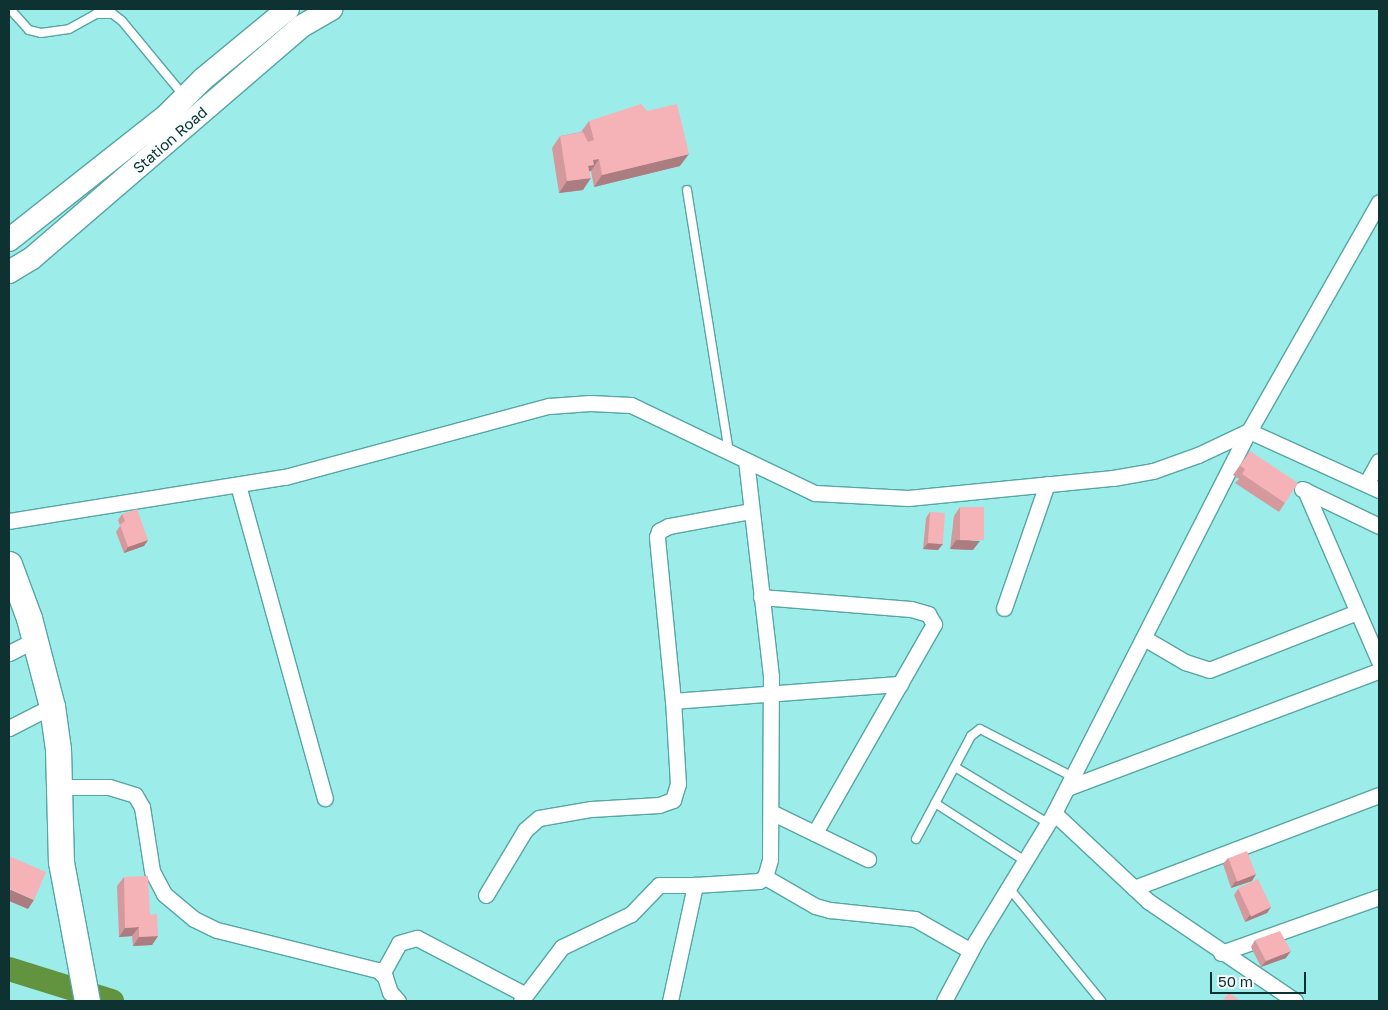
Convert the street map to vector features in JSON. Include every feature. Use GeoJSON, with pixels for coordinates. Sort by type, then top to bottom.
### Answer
{"type":"FeatureCollection","features":[{"type":"Feature","properties":{"kind":"main road","name":"Station Road"},"geometry":{"type":"LineString","coordinates":[[9,240],[186,97],[288,9]]}},
{"type":"Feature","properties":{"kind":"main road","name":"Station Road"},"geometry":{"type":"LineString","coordinates":[[9,272],[31,259],[302,26],[332,9]]}},
{"type":"Feature","properties":{"kind":"main road"},"geometry":{"type":"LineString","coordinates":[[12,578],[36,640],[52,706],[60,787],[61,862],[74,941],[87,1001]]}},
{"type":"Feature","properties":{"kind":"street"},"geometry":{"type":"LineString","coordinates":[[944,1001],[971,951],[1051,818],[1144,638],[1242,459],[1249,431],[1379,202]]}},
{"type":"Feature","properties":{"kind":"street"},"geometry":{"type":"LineString","coordinates":[[9,521],[285,477],[549,406],[590,402],[631,406],[815,494],[908,498],[1153,471],[1198,455],[1249,431],[1373,487],[1379,461]]}},
{"type":"Feature","properties":{"kind":"street"},"geometry":{"type":"LineString","coordinates":[[746,460],[771,693],[770,860],[766,877]]}},
{"type":"Feature","properties":{"kind":"street"},"geometry":{"type":"LineString","coordinates":[[1288,482],[1379,526]]}},
{"type":"Feature","properties":{"kind":"street"},"geometry":{"type":"LineString","coordinates":[[1004,608],[1047,484]]}},
{"type":"Feature","properties":{"kind":"street"},"geometry":{"type":"LineString","coordinates":[[238,485],[325,798]]}},
{"type":"Feature","properties":{"kind":"street"},"geometry":{"type":"LineString","coordinates":[[1305,490],[1379,661]]}},
{"type":"Feature","properties":{"kind":"street"},"geometry":{"type":"LineString","coordinates":[[486,895],[525,830],[539,818],[591,808],[659,805],[673,800],[678,784],[673,701],[656,537],[659,531],[669,526],[751,511]]}},
{"type":"Feature","properties":{"kind":"street"},"geometry":{"type":"LineString","coordinates":[[761,597],[911,609],[928,614],[934,624],[815,833]]}},
{"type":"Feature","properties":{"kind":"street"},"geometry":{"type":"LineString","coordinates":[[1144,638],[1186,662],[1209,670],[1357,612]]}},
{"type":"Feature","properties":{"kind":"street"},"geometry":{"type":"LineString","coordinates":[[9,653],[36,640]]}},
{"type":"Feature","properties":{"kind":"street"},"geometry":{"type":"LineString","coordinates":[[1070,783],[1379,671]]}},
{"type":"Feature","properties":{"kind":"street"},"geometry":{"type":"LineString","coordinates":[[673,701],[900,684]]}},
{"type":"Feature","properties":{"kind":"street"},"geometry":{"type":"LineString","coordinates":[[9,728],[52,706]]}},
{"type":"Feature","properties":{"kind":"street"},"geometry":{"type":"LineString","coordinates":[[60,787],[109,787],[135,795],[142,807],[152,871],[164,894],[194,919],[217,930],[382,974]]}},
{"type":"Feature","properties":{"kind":"street"},"geometry":{"type":"LineString","coordinates":[[1134,888],[1379,795]]}},
{"type":"Feature","properties":{"kind":"street"},"geometry":{"type":"LineString","coordinates":[[770,812],[868,859]]}},
{"type":"Feature","properties":{"kind":"street"},"geometry":{"type":"LineString","coordinates":[[1051,818],[1134,888],[1220,953],[1295,1001]]}},
{"type":"Feature","properties":{"kind":"street"},"geometry":{"type":"LineString","coordinates":[[382,974],[399,943],[417,938],[523,998],[562,948],[631,914],[652,888],[667,883],[695,885],[752,883],[766,877]]}},
{"type":"Feature","properties":{"kind":"street"},"geometry":{"type":"LineString","coordinates":[[766,877],[822,908],[915,919],[971,951]]}},
{"type":"Feature","properties":{"kind":"street"},"geometry":{"type":"LineString","coordinates":[[670,1001],[695,885]]}},
{"type":"Feature","properties":{"kind":"street"},"geometry":{"type":"LineString","coordinates":[[1220,953],[1379,896]]}},
{"type":"Feature","properties":{"kind":"street"},"geometry":{"type":"LineString","coordinates":[[382,974],[390,992],[398,1001]]}},
{"type":"Feature","properties":{"kind":"lane"},"geometry":{"type":"LineString","coordinates":[[10,9],[29,30],[41,34],[69,30],[96,14],[112,14],[122,21],[186,97]]}},
{"type":"Feature","properties":{"kind":"lane"},"geometry":{"type":"LineString","coordinates":[[687,190],[729,452]]}},
{"type":"Feature","properties":{"kind":"lane"},"geometry":{"type":"LineString","coordinates":[[916,839],[971,736],[980,729],[1070,783]]}},
{"type":"Feature","properties":{"kind":"lane"},"geometry":{"type":"LineString","coordinates":[[955,767],[1051,818]]}},
{"type":"Feature","properties":{"kind":"lane"},"geometry":{"type":"LineString","coordinates":[[935,803],[1025,861]]}},
{"type":"Feature","properties":{"kind":"lane"},"geometry":{"type":"LineString","coordinates":[[1008,888],[1100,1001]]}},
{"type":"Feature","properties":{"kind":"building"},"geometry":{"type":"Polygon","coordinates":[[[641,104],[647,111],[677,104],[689,154],[602,175],[599,159],[593,160],[594,165],[588,166],[591,178],[567,181],[560,136],[583,132],[588,142],[594,140],[589,121],[641,104]]]}},
{"type":"Feature","properties":{"kind":"building"},"geometry":{"type":"Polygon","coordinates":[[[1250,451],[1298,483],[1285,503],[1242,474],[1245,469],[1240,466],[1250,451]]]}},
{"type":"Feature","properties":{"kind":"building"},"geometry":{"type":"Polygon","coordinates":[[[960,507],[984,507],[984,540],[960,540],[960,507]]]}},
{"type":"Feature","properties":{"kind":"building"},"geometry":{"type":"Polygon","coordinates":[[[137,509],[148,540],[128,547],[120,525],[125,521],[122,514],[137,509]]]}},
{"type":"Feature","properties":{"kind":"building"},"geometry":{"type":"Polygon","coordinates":[[[930,512],[945,513],[943,544],[928,543],[930,512]]]}},
{"type":"Feature","properties":{"kind":"building"},"geometry":{"type":"Polygon","coordinates":[[[1247,851],[1256,874],[1237,882],[1228,858],[1247,851]]]}},
{"type":"Feature","properties":{"kind":"building"},"geometry":{"type":"Polygon","coordinates":[[[9,856],[46,872],[34,900],[9,889],[9,856]]]}},
{"type":"Feature","properties":{"kind":"building"},"geometry":{"type":"Polygon","coordinates":[[[148,876],[150,915],[157,914],[158,936],[139,937],[139,927],[125,928],[124,877],[148,876]]]}},
{"type":"Feature","properties":{"kind":"building"},"geometry":{"type":"Polygon","coordinates":[[[1258,879],[1271,907],[1251,916],[1238,888],[1258,879]]]}},
{"type":"Feature","properties":{"kind":"building"},"geometry":{"type":"Polygon","coordinates":[[[1280,931],[1291,951],[1266,961],[1255,940],[1280,931]]]}},
{"type":"Feature","properties":{"kind":"building"},"geometry":{"type":"Polygon","coordinates":[[[1229,993],[1241,1001],[1222,1001],[1229,993]]]}},
{"type":"Feature","properties":{"kind":"waterway"},"geometry":{"type":"LineString","coordinates":[[9,969],[112,1001]]}}]}
